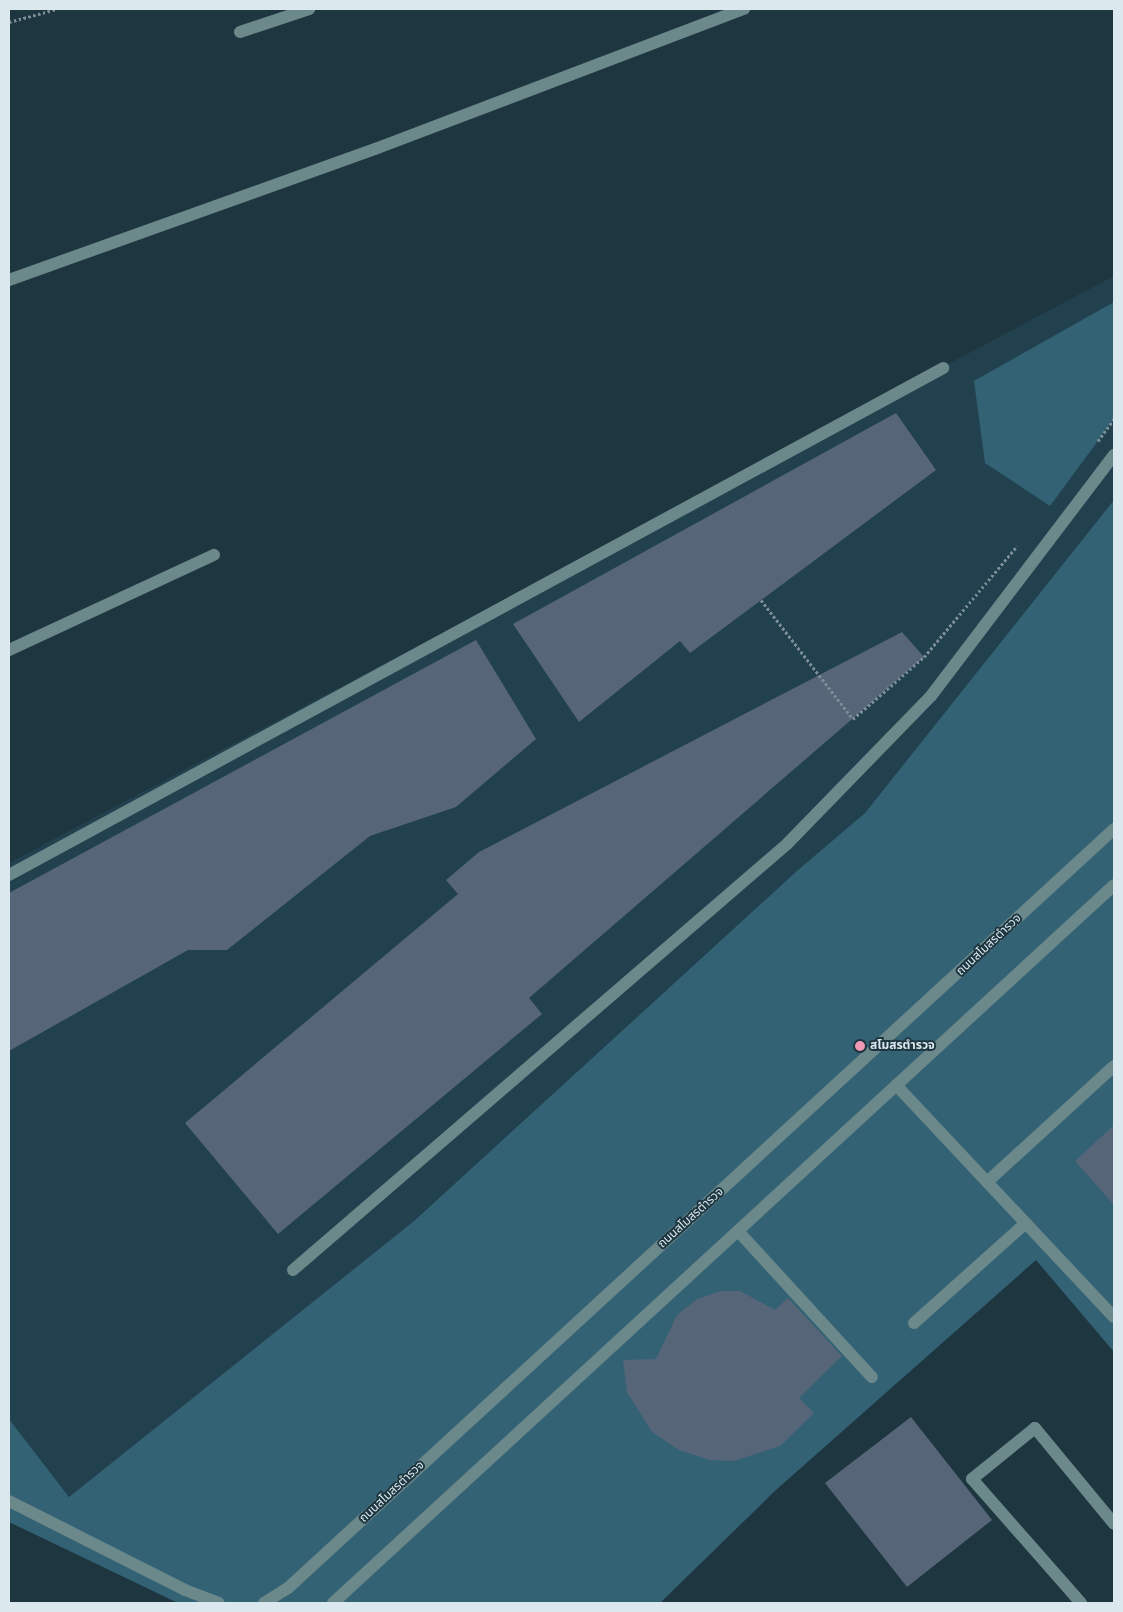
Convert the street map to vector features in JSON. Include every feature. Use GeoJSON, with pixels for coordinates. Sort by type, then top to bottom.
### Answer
{"type":"FeatureCollection","features":[{"type":"Feature","properties":{"kind":"street"},"geometry":{"type":"LineString","coordinates":[[240,32],[309,9]]}},
{"type":"Feature","properties":{"kind":"street"},"geometry":{"type":"LineString","coordinates":[[9,280],[375,149],[744,9]]}},
{"type":"Feature","properties":{"kind":"street"},"geometry":{"type":"LineString","coordinates":[[9,875],[943,368]]}},
{"type":"Feature","properties":{"kind":"street"},"geometry":{"type":"LineString","coordinates":[[293,1270],[787,844],[931,696],[1114,455]]}},
{"type":"Feature","properties":{"kind":"street"},"geometry":{"type":"LineString","coordinates":[[9,650],[214,555]]}},
{"type":"Feature","properties":{"kind":"street","name":"ถนนสโมสรตำรวจ"},"geometry":{"type":"LineString","coordinates":[[264,1603],[288,1588],[1112,834]]}},
{"type":"Feature","properties":{"kind":"street"},"geometry":{"type":"LineString","coordinates":[[333,1603],[1114,885]]}},
{"type":"Feature","properties":{"kind":"street"},"geometry":{"type":"LineString","coordinates":[[987,1182],[1114,1066]]}},
{"type":"Feature","properties":{"kind":"street"},"geometry":{"type":"LineString","coordinates":[[896,1085],[1114,1317]]}},
{"type":"Feature","properties":{"kind":"street"},"geometry":{"type":"LineString","coordinates":[[914,1323],[1026,1224]]}},
{"type":"Feature","properties":{"kind":"street"},"geometry":{"type":"LineString","coordinates":[[738,1231],[872,1377]]}},
{"type":"Feature","properties":{"kind":"street"},"geometry":{"type":"LineString","coordinates":[[1081,1603],[972,1479],[1035,1428],[1114,1524]]}},
{"type":"Feature","properties":{"kind":"street"},"geometry":{"type":"LineString","coordinates":[[9,1501],[185,1590],[219,1603]]}},
{"type":"Feature","properties":{"kind":"street"},"geometry":{"type":"LineString","coordinates":[[185,1590],[194,1603]]}},
{"type":"Feature","properties":{"kind":"path"},"geometry":{"type":"LineString","coordinates":[[9,22],[57,9]]}},
{"type":"Feature","properties":{"kind":"path"},"geometry":{"type":"LineString","coordinates":[[1097,443],[1114,419]]}},
{"type":"Feature","properties":{"kind":"path"},"geometry":{"type":"LineString","coordinates":[[762,600],[853,718],[924,657],[1019,544]]}},
{"type":"Feature","properties":{"kind":"shaded area"},"geometry":{"type":"Polygon","coordinates":[[[1114,276],[1114,500],[865,813],[798,870],[414,1221],[69,1497],[9,1419],[9,863],[1114,276]]]}},
{"type":"Feature","properties":{"kind":"shaded area"},"geometry":{"type":"Polygon","coordinates":[[[1114,302],[1114,419],[1050,506],[985,463],[974,381],[1114,302]]]}},
{"type":"Feature","properties":{"kind":"shaded area","name":"สโมสรตำรวจ"},"geometry":{"type":"Polygon","coordinates":[[[1114,500],[1114,1352],[1036,1260],[777,1489],[660,1603],[178,1603],[9,1522],[9,1419],[69,1497],[414,1221],[798,870],[865,813],[1114,500]]]}},
{"type":"Feature","properties":{"kind":"building"},"geometry":{"type":"Polygon","coordinates":[[[896,413],[936,470],[690,653],[680,641],[579,722],[513,624],[896,413]]]}},
{"type":"Feature","properties":{"kind":"building"},"geometry":{"type":"Polygon","coordinates":[[[902,632],[924,657],[529,998],[542,1014],[278,1234],[185,1123],[458,894],[446,880],[479,852],[902,632]]]}},
{"type":"Feature","properties":{"kind":"building"},"geometry":{"type":"Polygon","coordinates":[[[476,640],[536,739],[456,807],[370,836],[227,950],[188,950],[9,1051],[9,893],[476,640]]]}},
{"type":"Feature","properties":{"kind":"building"},"geometry":{"type":"Polygon","coordinates":[[[1114,1125],[1114,1205],[1075,1161],[1114,1125]]]}},
{"type":"Feature","properties":{"kind":"building"},"geometry":{"type":"Polygon","coordinates":[[[721,1291],[740,1291],[775,1310],[788,1298],[842,1356],[799,1398],[814,1413],[780,1446],[734,1461],[710,1460],[679,1450],[652,1432],[627,1392],[623,1360],[656,1359],[677,1315],[697,1299],[721,1291]]]}},
{"type":"Feature","properties":{"kind":"building"},"geometry":{"type":"Polygon","coordinates":[[[911,1417],[992,1520],[907,1587],[825,1483],[911,1417]]]}},
{"type":"Feature","properties":{"kind":"place","name":"สโมสรตำรวจ"},"geometry":{"type":"Point","coordinates":[860,1046]}}]}
